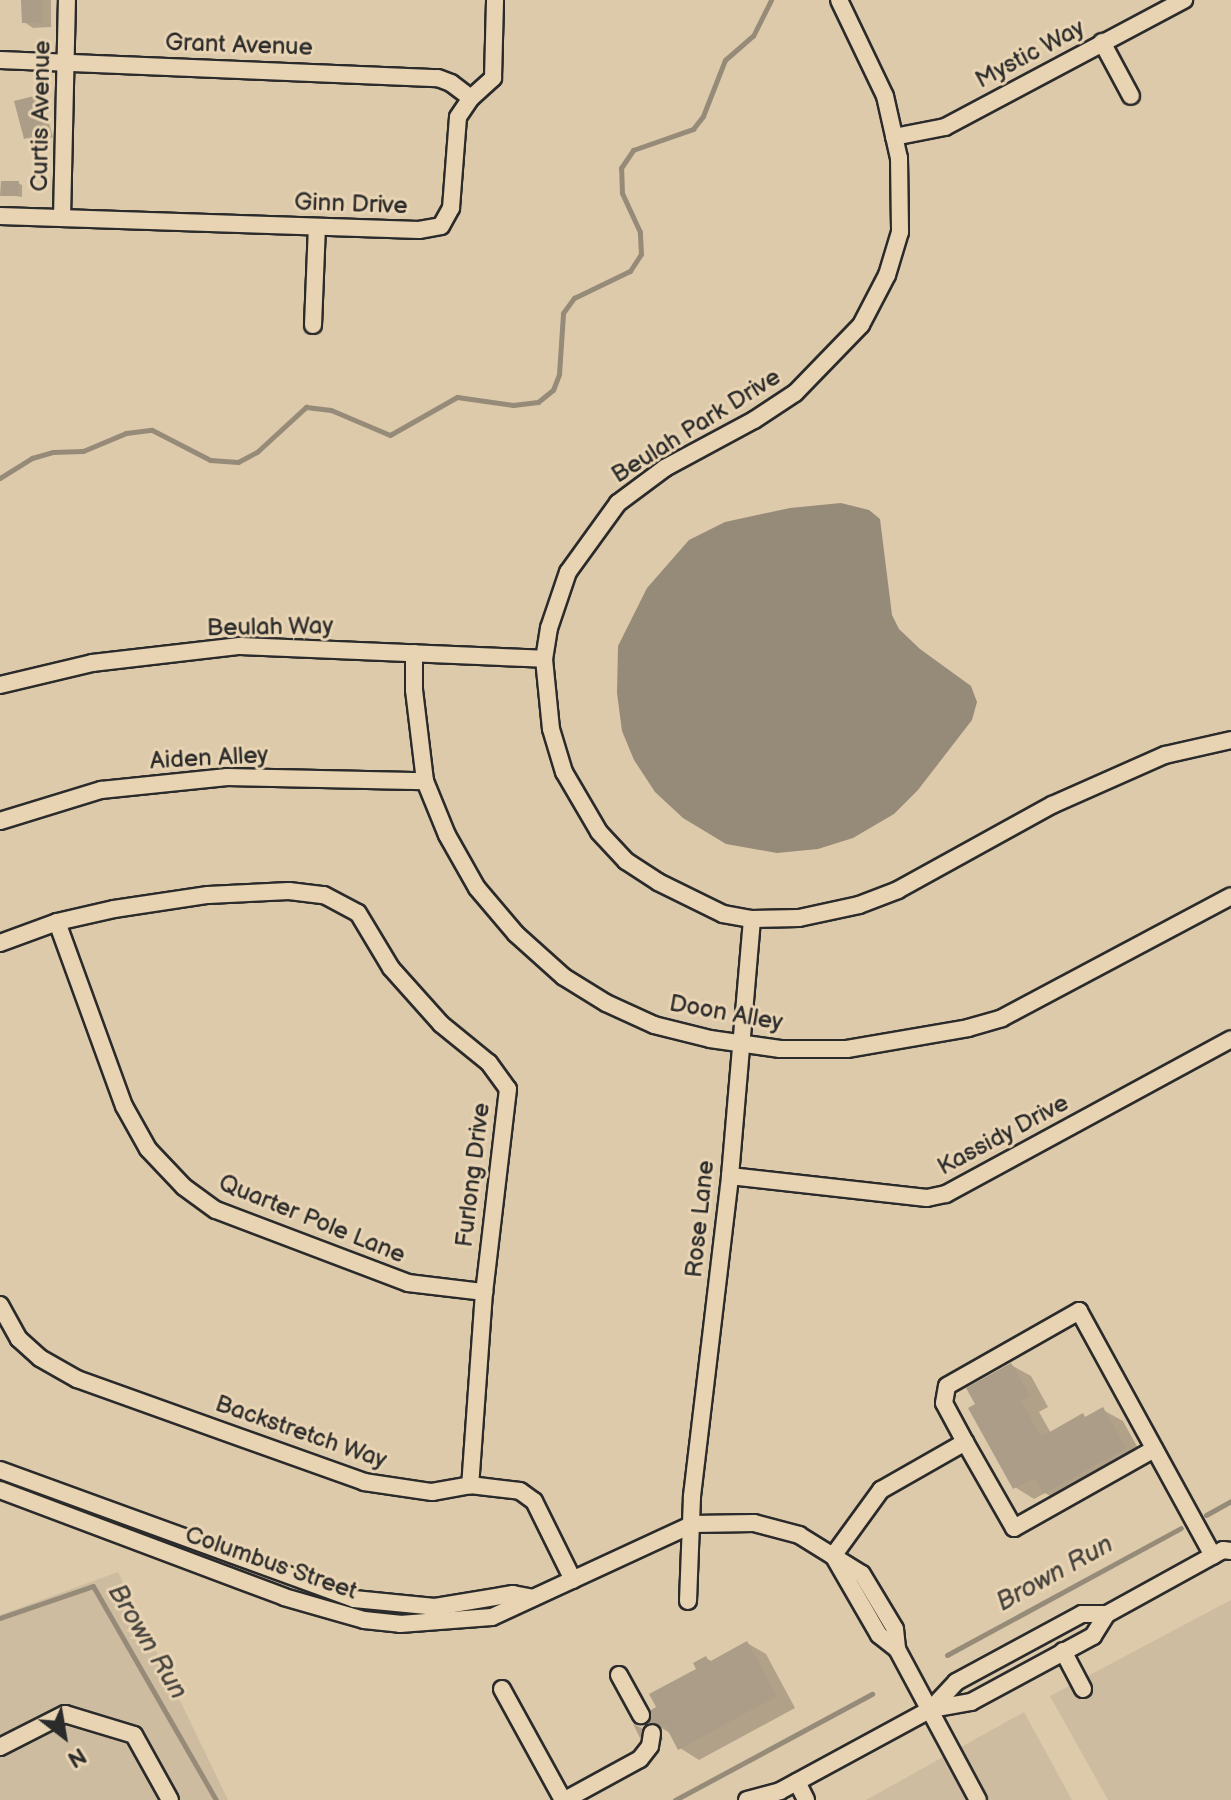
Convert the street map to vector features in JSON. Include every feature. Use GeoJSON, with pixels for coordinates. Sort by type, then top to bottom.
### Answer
{"type":"FeatureCollection","features":[{"type":"Feature","properties":{"kind":"street","name":"Curtis Avenue"},"geometry":{"type":"LineString","coordinates":[[0,216],[62,218],[67,0]]}},
{"type":"Feature","properties":{"kind":"street","name":"Ginn Drive"},"geometry":{"type":"LineString","coordinates":[[62,218],[419,230],[441,226],[451,208],[458,117],[471,98],[493,78],[495,0]]}},
{"type":"Feature","properties":{"kind":"street","name":"Beulah Park Drive"},"geometry":{"type":"LineString","coordinates":[[839,0],[873,67],[894,137],[902,194],[900,232],[887,275],[861,325],[795,393],[665,468],[618,503],[568,572],[549,628],[544,659],[551,729],[564,772],[599,832],[626,861],[658,882],[710,910],[752,919],[799,918],[859,905],[898,890],[1052,805],[1165,755],[1231,740]]}},
{"type":"Feature","properties":{"kind":"street","name":"Mystic Way"},"geometry":{"type":"LineString","coordinates":[[894,137],[945,127],[1184,0]]}},
{"type":"Feature","properties":{"kind":"street"},"geometry":{"type":"LineString","coordinates":[[1102,42],[1131,96]]}},
{"type":"Feature","properties":{"kind":"street","name":"Grant Avenue"},"geometry":{"type":"LineString","coordinates":[[0,60],[438,78],[451,83],[471,98]]}},
{"type":"Feature","properties":{"kind":"street"},"geometry":{"type":"LineString","coordinates":[[313,325],[317,227]]}},
{"type":"Feature","properties":{"kind":"street","name":"Beulah Way"},"geometry":{"type":"LineString","coordinates":[[0,685],[92,663],[240,646],[544,659]]}},
{"type":"Feature","properties":{"kind":"street","name":"Doon Alley"},"geometry":{"type":"LineString","coordinates":[[414,653],[415,705],[425,781],[447,835],[477,888],[516,934],[564,977],[606,1003],[654,1025],[740,1044],[780,1049],[847,1049],[968,1028],[1002,1018],[1231,896]]}},
{"type":"Feature","properties":{"kind":"street","name":"Aiden Alley"},"geometry":{"type":"LineString","coordinates":[[0,821],[101,790],[227,777],[425,781]]}},
{"type":"Feature","properties":{"kind":"street","name":"Furlong Drive"},"geometry":{"type":"LineString","coordinates":[[0,943],[57,922],[114,909],[208,895],[289,891],[324,895],[358,913],[391,968],[441,1024],[489,1063],[508,1089],[484,1292],[470,1485]]}},
{"type":"Feature","properties":{"kind":"street","name":"Rose Lane"},"geometry":{"type":"LineString","coordinates":[[688,1601],[692,1496],[730,1176],[752,919]]}},
{"type":"Feature","properties":{"kind":"street","name":"Quarter Pole Lane"},"geometry":{"type":"LineString","coordinates":[[57,922],[124,1106],[148,1149],[184,1187],[216,1210],[408,1283],[484,1292]]}},
{"type":"Feature","properties":{"kind":"street","name":"Kassidy Drive"},"geometry":{"type":"LineString","coordinates":[[730,1176],[927,1198],[946,1194],[1231,1039]]}},
{"type":"Feature","properties":{"kind":"street","name":"Backstretch Way"},"geometry":{"type":"LineString","coordinates":[[0,1305],[19,1339],[40,1358],[77,1379],[364,1482],[432,1492],[470,1485],[520,1491],[534,1501],[573,1580]]}},
{"type":"Feature","properties":{"kind":"street"},"geometry":{"type":"LineString","coordinates":[[1154,1449],[1014,1528],[944,1403],[947,1386],[1079,1311],[1154,1449],[1222,1552]]}},
{"type":"Feature","properties":{"kind":"street"},"geometry":{"type":"LineString","coordinates":[[833,1556],[881,1490],[965,1442]]}},
{"type":"Feature","properties":{"kind":"street","name":"Columbus Street"},"geometry":{"type":"LineString","coordinates":[[0,1470],[298,1582],[354,1599],[435,1607],[513,1594],[533,1598]]}},
{"type":"Feature","properties":{"kind":"street","name":"Columbus Street"},"geometry":{"type":"LineString","coordinates":[[0,1490],[284,1597],[364,1620],[400,1624],[492,1617],[693,1524],[754,1523],[799,1535],[833,1556],[879,1635],[897,1649],[978,1800]]}},
{"type":"Feature","properties":{"kind":"street"},"geometry":{"type":"LineString","coordinates":[[747,1800],[776,1796],[931,1709],[956,1682],[1082,1614],[1107,1614],[1222,1552],[1231,1535]]}},
{"type":"Feature","properties":{"kind":"street"},"geometry":{"type":"LineString","coordinates":[[931,1709],[971,1702],[1093,1636],[1107,1614]]}},
{"type":"Feature","properties":{"kind":"street"},"geometry":{"type":"LineString","coordinates":[[1063,1651],[1083,1689]]}},
{"type":"Feature","properties":{"kind":"street"},"geometry":{"type":"LineString","coordinates":[[619,1675],[641,1715]]}},
{"type":"Feature","properties":{"kind":"street"},"geometry":{"type":"LineString","coordinates":[[502,1689],[564,1800],[640,1759],[650,1746],[652,1733]]}},
{"type":"Feature","properties":{"kind":"street"},"geometry":{"type":"LineString","coordinates":[[0,1747],[65,1714],[134,1735],[168,1799]]}},
{"type":"Feature","properties":{"kind":"street"},"geometry":{"type":"LineString","coordinates":[[797,1782],[806,1800]]}},
{"type":"Feature","properties":{"kind":"shaded area"},"geometry":{"type":"Polygon","coordinates":[[[841,503],[869,510],[880,519],[892,615],[899,629],[920,649],[971,686],[977,702],[972,720],[918,790],[894,814],[853,838],[818,849],[777,853],[726,844],[683,818],[655,792],[634,760],[622,731],[617,693],[618,646],[647,588],[689,540],[725,522],[790,508],[841,503]]]}},
{"type":"Feature","properties":{"kind":"shaded area"},"geometry":{"type":"Polygon","coordinates":[[[118,1572],[228,1800],[0,1800],[0,1615],[118,1572]]]}},
{"type":"Feature","properties":{"kind":"shaded area"},"geometry":{"type":"Polygon","coordinates":[[[1231,1600],[1231,1800],[1108,1800],[1050,1696],[1231,1600]]]}},
{"type":"Feature","properties":{"kind":"shaded area"},"geometry":{"type":"Polygon","coordinates":[[[1024,1712],[1072,1800],[866,1800],[1024,1712]]]}},
{"type":"Feature","properties":{"kind":"building"},"geometry":{"type":"Polygon","coordinates":[[[21,0],[42,0],[43,23],[22,23],[21,0]]]}},
{"type":"Feature","properties":{"kind":"building"},"geometry":{"type":"Polygon","coordinates":[[[34,96],[45,133],[24,139],[14,101],[34,96]]]}},
{"type":"Feature","properties":{"kind":"building"},"geometry":{"type":"Polygon","coordinates":[[[1,181],[19,181],[19,196],[0,196],[1,181]]]}},
{"type":"Feature","properties":{"kind":"building"},"geometry":{"type":"Polygon","coordinates":[[[1011,1363],[1030,1396],[1021,1401],[1041,1437],[1083,1413],[1085,1417],[1103,1407],[1126,1448],[1043,1494],[1034,1478],[1013,1489],[968,1408],[975,1404],[966,1388],[1011,1363]]]}},
{"type":"Feature","properties":{"kind":"building"},"geometry":{"type":"Polygon","coordinates":[[[747,1641],[777,1696],[678,1750],[665,1725],[648,1723],[651,1710],[656,1707],[649,1694],[696,1669],[693,1663],[706,1656],[709,1662],[747,1641]]]}},
{"type":"Feature","properties":{"kind":"waterway"},"geometry":{"type":"LineString","coordinates":[[0,478],[32,458],[53,452],[83,451],[126,433],[152,430],[210,460],[238,462],[257,452],[306,407],[331,410],[390,435],[457,397],[513,405],[538,402],[553,390],[559,374],[563,313],[574,298],[630,271],[641,254],[640,232],[622,193],[621,168],[633,150],[693,129],[703,116],[725,60],[753,36],[771,0]]}},
{"type":"Feature","properties":{"kind":"waterway","name":"Brown Run"},"geometry":{"type":"LineString","coordinates":[[1206,1515],[1231,1501]]}},
{"type":"Feature","properties":{"kind":"waterway","name":"Brown Run"},"geometry":{"type":"LineString","coordinates":[[947,1655],[1181,1528]]}},
{"type":"Feature","properties":{"kind":"waterway","name":"Brown Run"},"geometry":{"type":"LineString","coordinates":[[0,1618],[93,1586],[216,1800]]}},
{"type":"Feature","properties":{"kind":"waterway","name":"Brown Run"},"geometry":{"type":"LineString","coordinates":[[675,1800],[872,1694]]}}]}
